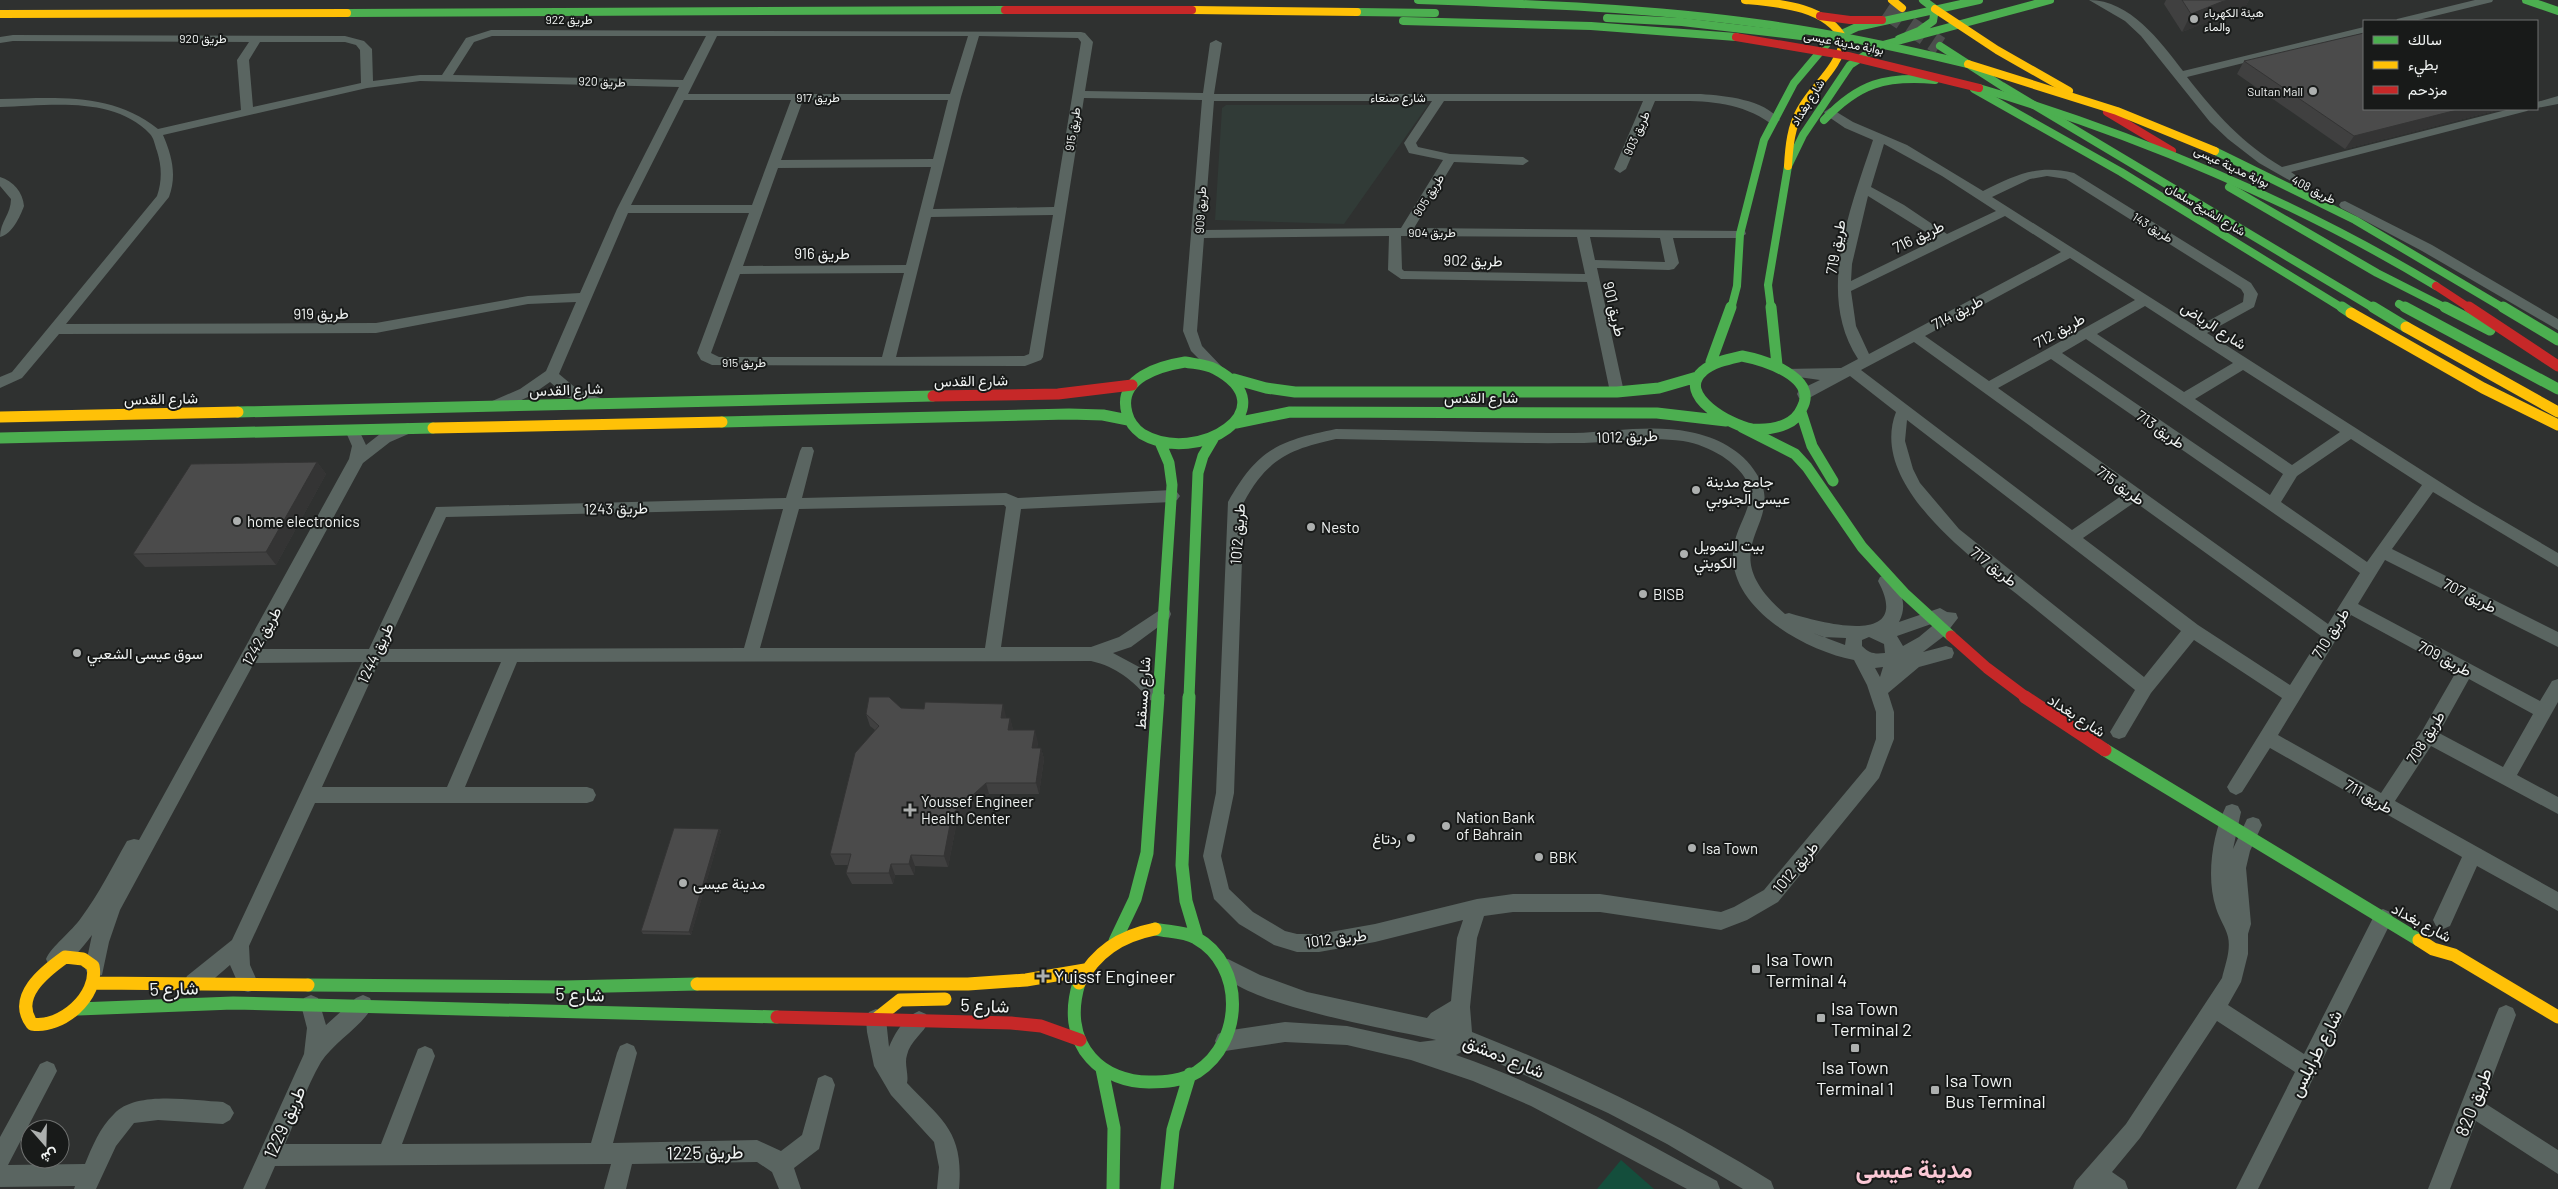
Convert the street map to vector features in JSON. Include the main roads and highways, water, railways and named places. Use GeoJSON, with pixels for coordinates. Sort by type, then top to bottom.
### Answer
{"type":"FeatureCollection","features":[{"type":"Feature","properties":{"kind":"main road","name":"بوابة مدينة عيسى"},"geometry":{"type":"LineString","coordinates":[[1418,0],[1612,6],[1667,10],[1764,22],[1908,49],[2025,82],[2166,131],[2276,179],[2378,233],[2558,340]]}},
{"type":"Feature","properties":{"kind":"main road"},"geometry":{"type":"LineString","coordinates":[[1670,0],[1672,10],[1682,22]]}},
{"type":"Feature","properties":{"kind":"main road"},"geometry":{"type":"LineString","coordinates":[[1745,0],[1781,4],[1820,16],[1902,8]]}},
{"type":"Feature","properties":{"kind":"main road"},"geometry":{"type":"LineString","coordinates":[[1923,0],[1935,12],[1948,17],[2023,66],[2117,118],[2347,257],[2425,299],[2558,365]]}},
{"type":"Feature","properties":{"kind":"main road"},"geometry":{"type":"LineString","coordinates":[[1843,37],[1885,9],[1914,14],[1935,12],[1979,0]]}},
{"type":"Feature","properties":{"kind":"main road","name":"شارع بغداد"},"geometry":{"type":"LineString","coordinates":[[1783,368],[1773,344],[1768,284],[1788,166],[1803,135],[1838,80],[1850,65],[1879,46],[1899,39],[2050,0]]}},
{"type":"Feature","properties":{"kind":"main road"},"geometry":{"type":"LineString","coordinates":[[2526,0],[2556,16]]}},
{"type":"Feature","properties":{"kind":"main road","name":"بوابة مدينة عيسى"},"geometry":{"type":"LineString","coordinates":[[1057,10],[1403,21],[1537,23],[1711,35],[1832,53],[1970,85],[2116,132],[2231,179],[2410,271],[2558,365]]}},
{"type":"Feature","properties":{"kind":"main road"},"geometry":{"type":"LineString","coordinates":[[0,14],[1057,10]]}},
{"type":"Feature","properties":{"kind":"main road","name":"شارع الشيخ سلمان"},"geometry":{"type":"LineString","coordinates":[[1057,10],[1324,10],[1576,17],[1682,22],[1831,39],[1843,37],[1879,46],[1916,61],[1980,93],[2102,162],[2419,354],[2477,386],[2558,425]]}},
{"type":"Feature","properties":{"kind":"main road"},"geometry":{"type":"LineString","coordinates":[[1899,39],[1926,27],[1933,21],[1935,12]]}},
{"type":"Feature","properties":{"kind":"main road"},"geometry":{"type":"LineString","coordinates":[[1788,166],[1789,139],[1794,121],[1812,90],[1834,65],[1843,51],[1843,37],[1820,16]]}},
{"type":"Feature","properties":{"kind":"main road"},"geometry":{"type":"LineString","coordinates":[[1986,17],[1984,25],[1987,33],[2023,66]]}},
{"type":"Feature","properties":{"kind":"main road"},"geometry":{"type":"LineString","coordinates":[[1789,35],[1802,44],[1810,61]]}},
{"type":"Feature","properties":{"kind":"main road","name":"شارع بغداد"},"geometry":{"type":"LineString","coordinates":[[1711,362],[1729,316],[1737,286],[1740,234],[1752,178],[1764,140],[1783,103],[1810,61],[1831,39]]}},
{"type":"Feature","properties":{"kind":"main road","name":"شارع الشيخ سلمان"},"geometry":{"type":"LineString","coordinates":[[1951,43],[2267,230]]}},
{"type":"Feature","properties":{"kind":"main road","name":"شارع الشيخ سلمان"},"geometry":{"type":"LineString","coordinates":[[1940,46],[2002,86],[2429,341],[2558,412]]}},
{"type":"Feature","properties":{"kind":"main road"},"geometry":{"type":"LineString","coordinates":[[1788,166],[1830,112],[1861,86],[1888,78],[1914,77],[1938,80],[1980,93]]}},
{"type":"Feature","properties":{"kind":"main road"},"geometry":{"type":"LineString","coordinates":[[2386,297],[2558,388]]}},
{"type":"Feature","properties":{"kind":"main road"},"geometry":{"type":"LineString","coordinates":[[1725,357],[1760,358],[1783,368],[1796,379],[1804,394],[1805,403],[1801,412],[1794,420],[1771,429],[1742,427],[1726,422],[1704,406],[1698,396],[1697,377],[1702,369],[1711,362],[1725,357]]}},
{"type":"Feature","properties":{"kind":"main road"},"geometry":{"type":"LineString","coordinates":[[1185,362],[1216,368],[1234,379],[1244,396],[1244,405],[1236,423],[1213,439],[1186,445],[1160,442],[1140,433],[1128,420],[1125,402],[1132,385],[1155,369],[1185,362]]}},
{"type":"Feature","properties":{"kind":"main road","name":"شارع القدس"},"geometry":{"type":"LineString","coordinates":[[1234,379],[1266,388],[1295,392],[1617,392],[1659,388],[1697,377]]}},
{"type":"Feature","properties":{"kind":"main road","name":"شارع القدس"},"geometry":{"type":"LineString","coordinates":[[0,417],[1070,393],[1103,391],[1132,385]]}},
{"type":"Feature","properties":{"kind":"main road","name":"شارع القدس"},"geometry":{"type":"LineString","coordinates":[[1236,423],[1290,412],[1657,413],[1726,422]]}},
{"type":"Feature","properties":{"kind":"main road"},"geometry":{"type":"LineString","coordinates":[[1801,412],[1812,446],[1839,490]]}},
{"type":"Feature","properties":{"kind":"main road"},"geometry":{"type":"LineString","coordinates":[[0,438],[1069,414],[1103,414],[1128,420]]}},
{"type":"Feature","properties":{"kind":"main road","name":"شارع بغداد"},"geometry":{"type":"LineString","coordinates":[[1742,427],[1795,454],[1807,467],[1862,547],[1943,618],[1976,660],[2070,730],[2253,830],[2383,918],[2433,948],[2454,955],[2558,1017]]}},
{"type":"Feature","properties":{"kind":"main road"},"geometry":{"type":"LineString","coordinates":[[1197,938],[1186,902],[1182,865],[1198,473],[1203,456],[1213,439]]}},
{"type":"Feature","properties":{"kind":"main road","name":"شارع مسقط"},"geometry":{"type":"LineString","coordinates":[[1115,942],[1135,899],[1147,853],[1156,695],[1172,496],[1172,474],[1160,442]]}},
{"type":"Feature","properties":{"kind":"main road","name":"شارع بغداد"},"geometry":{"type":"LineString","coordinates":[[2042,694],[2111,736]]}},
{"type":"Feature","properties":{"kind":"main road","name":"شارع بغداد"},"geometry":{"type":"LineString","coordinates":[[2142,758],[2230,819]]}},
{"type":"Feature","properties":{"kind":"main road","name":"شارع بغداد"},"geometry":{"type":"LineString","coordinates":[[2278,840],[2439,939],[2454,955]]}},
{"type":"Feature","properties":{"kind":"main road"},"geometry":{"type":"LineString","coordinates":[[1156,929],[1184,932],[1197,938],[1209,946],[1228,968],[1234,985],[1236,1004],[1233,1023],[1225,1041],[1216,1054],[1190,1074],[1168,1082],[1144,1084],[1122,1079],[1102,1069],[1086,1051],[1080,1040],[1073,1012],[1078,984],[1085,970],[1103,949],[1141,931],[1156,929]]}},
{"type":"Feature","properties":{"kind":"main road"},"geometry":{"type":"LineString","coordinates":[[14,1019],[21,1025],[30,1027],[41,1027],[54,1023],[78,1008],[91,992],[95,976],[89,961],[78,957],[65,958],[50,962],[32,974],[17,992]]}},
{"type":"Feature","properties":{"kind":"main road","name":"شارع 5"},"geometry":{"type":"LineString","coordinates":[[95,976],[194,983],[573,987],[816,982],[978,986],[1048,979],[1085,970]]}},
{"type":"Feature","properties":{"kind":"main road"},"geometry":{"type":"LineString","coordinates":[[876,1019],[900,1000],[959,997],[978,986]]}},
{"type":"Feature","properties":{"kind":"main road","name":"شارع 5"},"geometry":{"type":"LineString","coordinates":[[78,1008],[233,1003],[876,1019],[1041,1026],[1080,1040]]}},
{"type":"Feature","properties":{"kind":"main road"},"geometry":{"type":"LineString","coordinates":[[1102,1069],[1113,1108],[1116,1140],[1113,1189]]}},
{"type":"Feature","properties":{"kind":"main road"},"geometry":{"type":"LineString","coordinates":[[1167,1189],[1171,1129],[1177,1106],[1190,1074]]}},
{"type":"Feature","properties":{"kind":"tunnel"},"geometry":{"type":"LineString","coordinates":[[1886,10],[1940,46]]}},
{"type":"Feature","properties":{"kind":"place","name":"هيئة الكهرباء والماء"},"geometry":{"type":"Point","coordinates":[2194,19]}},
{"type":"Feature","properties":{"kind":"place","name":"Sultan Mall"},"geometry":{"type":"Point","coordinates":[2313,91]}},
{"type":"Feature","properties":{"kind":"place","name":"جامع مدينة عيسى الجنوبي"},"geometry":{"type":"Point","coordinates":[1696,490]}},
{"type":"Feature","properties":{"kind":"place","name":"home electronics"},"geometry":{"type":"Point","coordinates":[237,521]}},
{"type":"Feature","properties":{"kind":"place","name":"Nesto"},"geometry":{"type":"Point","coordinates":[1311,527]}},
{"type":"Feature","properties":{"kind":"place","name":"بيت التمويل الكويتي"},"geometry":{"type":"Point","coordinates":[1684,554]}},
{"type":"Feature","properties":{"kind":"place","name":"BISB"},"geometry":{"type":"Point","coordinates":[1643,594]}},
{"type":"Feature","properties":{"kind":"place","name":"سوق عيسى الشعبي"},"geometry":{"type":"Point","coordinates":[77,653]}},
{"type":"Feature","properties":{"kind":"place","name":"Youssef Engineer Health Center"},"geometry":{"type":"Point","coordinates":[910,810]}},
{"type":"Feature","properties":{"kind":"place","name":"Nation Bank of Bahrain"},"geometry":{"type":"Point","coordinates":[1446,826]}},
{"type":"Feature","properties":{"kind":"place","name":"ردتاغ"},"geometry":{"type":"Point","coordinates":[1411,838]}},
{"type":"Feature","properties":{"kind":"place","name":"Isa Town"},"geometry":{"type":"Point","coordinates":[1692,848]}},
{"type":"Feature","properties":{"kind":"place","name":"BBK"},"geometry":{"type":"Point","coordinates":[1539,857]}},
{"type":"Feature","properties":{"kind":"place","name":"مدينة عيسى"},"geometry":{"type":"Point","coordinates":[683,883]}},
{"type":"Feature","properties":{"kind":"place","name":"Isa Town Terminal 4"},"geometry":{"type":"Point","coordinates":[1756,969]}},
{"type":"Feature","properties":{"kind":"place","name":"Yuissf Engineer"},"geometry":{"type":"Point","coordinates":[1043,976]}},
{"type":"Feature","properties":{"kind":"place","name":"Isa Town Terminal 2"},"geometry":{"type":"Point","coordinates":[1821,1018]}},
{"type":"Feature","properties":{"kind":"place","name":"Isa Town Terminal 1"},"geometry":{"type":"Point","coordinates":[1855,1048]}},
{"type":"Feature","properties":{"kind":"place","name":"Isa Town Bus Terminal"},"geometry":{"type":"Point","coordinates":[1935,1090]}},
{"type":"Feature","properties":{"kind":"district","name":"مدينة عيسى"},"geometry":{"type":"Point","coordinates":[1914,1168]}}]}
